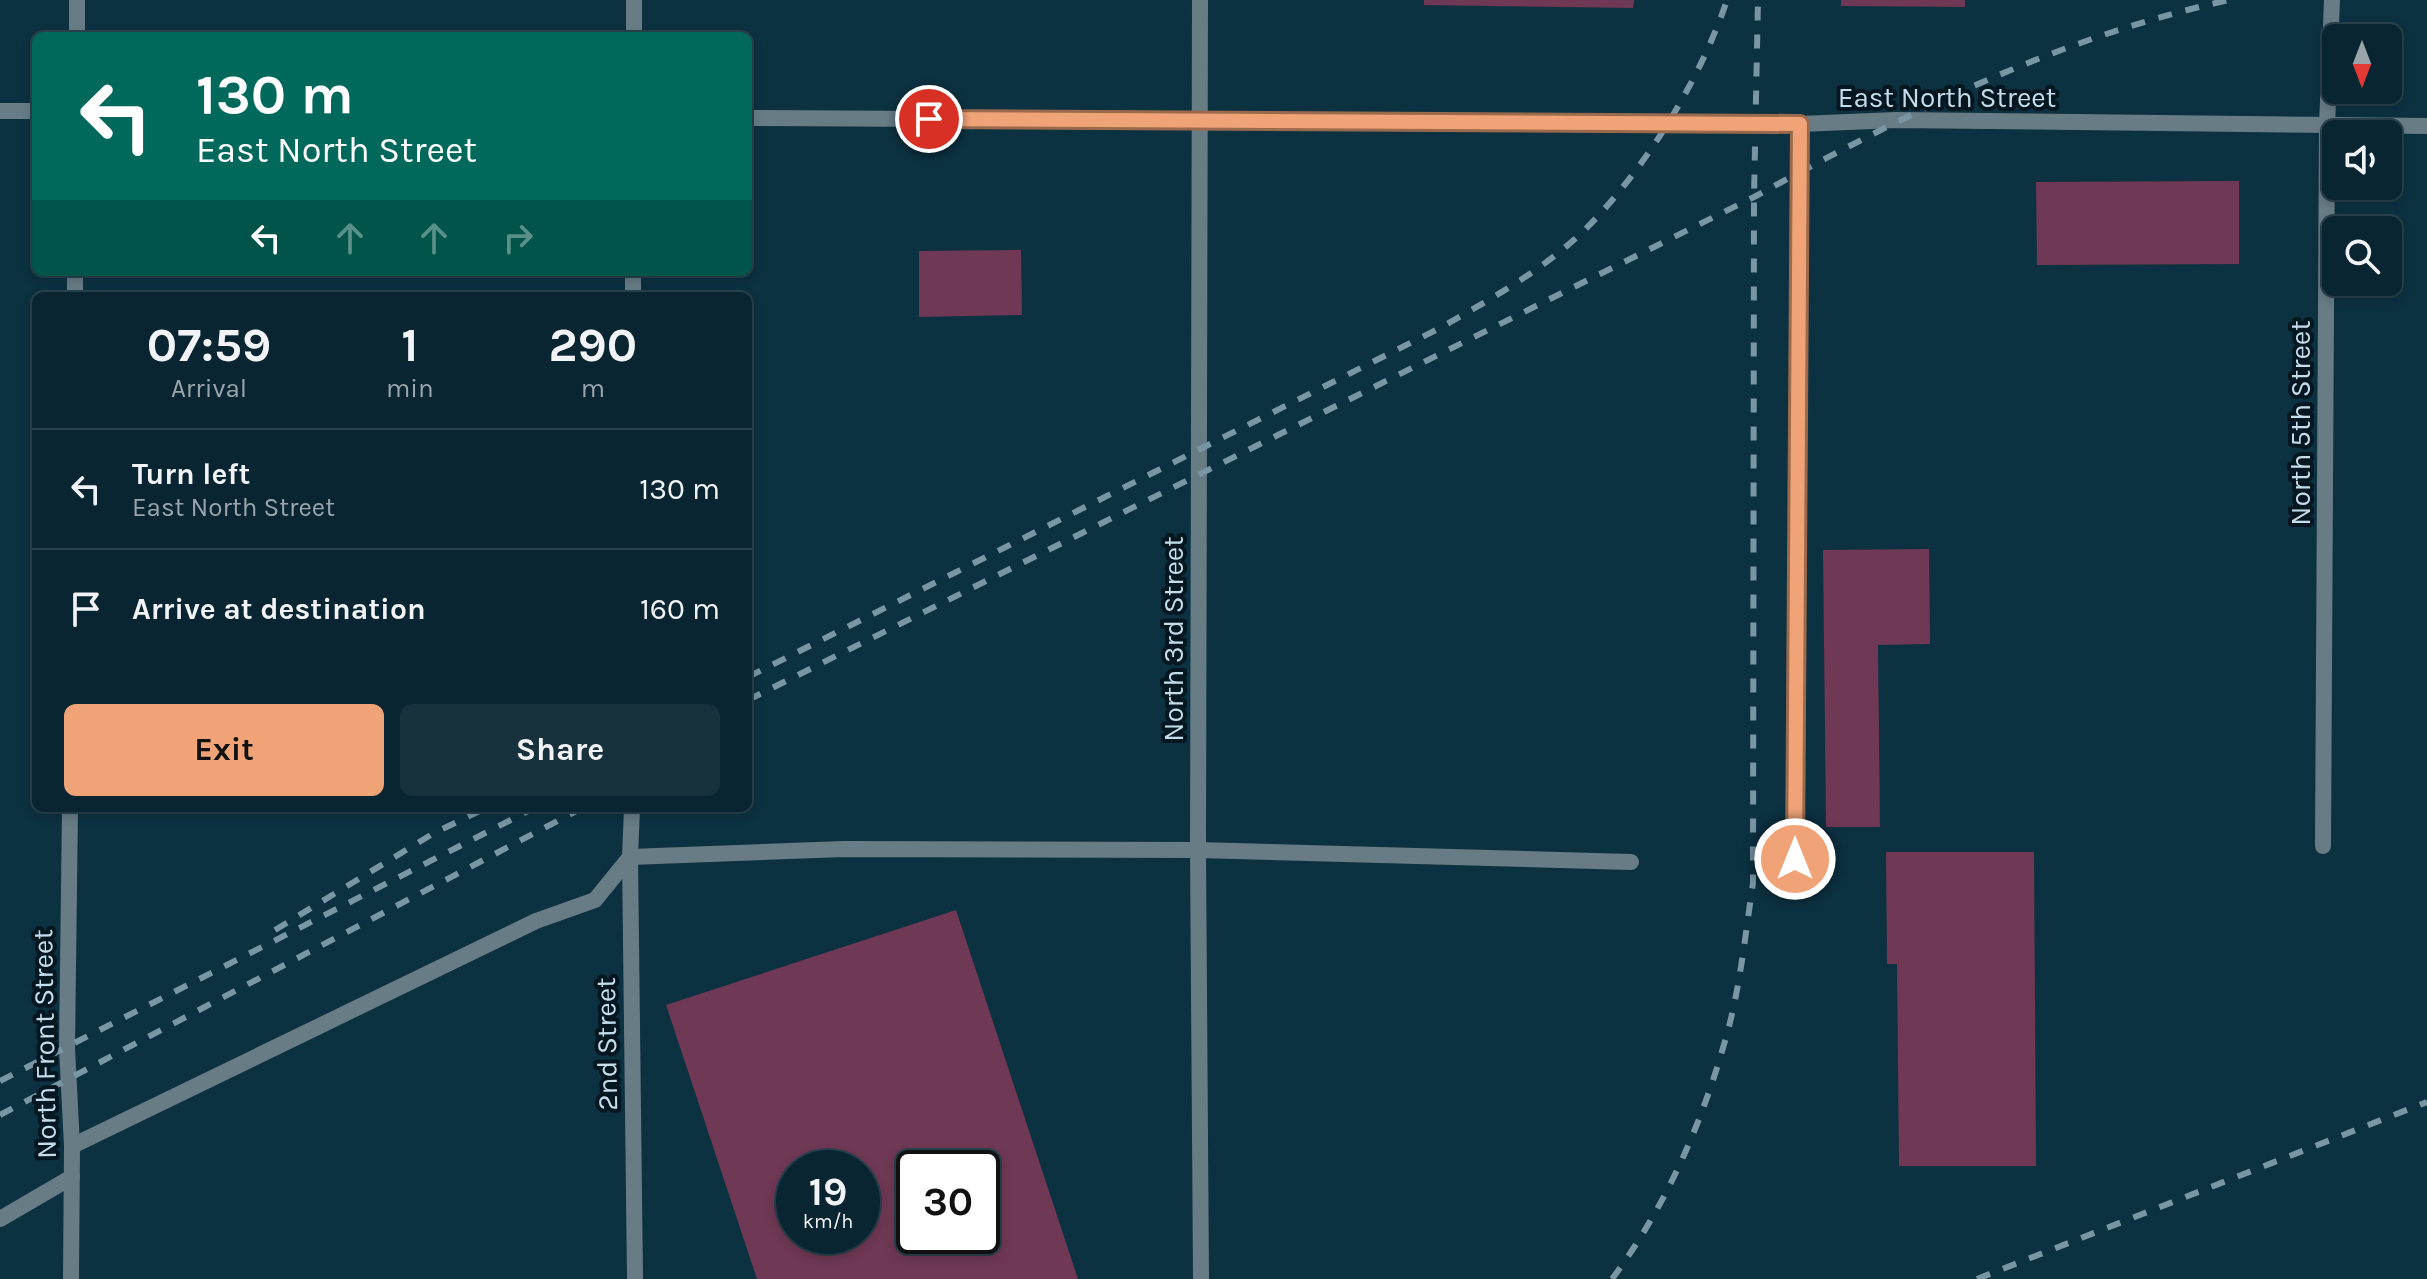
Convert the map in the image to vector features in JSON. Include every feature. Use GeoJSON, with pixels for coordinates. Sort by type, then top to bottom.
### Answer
{"type":"FeatureCollection","features":[{"type":"Feature","properties":{"kind":"street"},"geometry":{"type":"LineString","coordinates":[[77,0],[77,32]]}},
{"type":"Feature","properties":{"kind":"street"},"geometry":{"type":"LineString","coordinates":[[634,0],[634,32]]}},
{"type":"Feature","properties":{"kind":"street","name":"North 3rd Street"},"geometry":{"type":"LineString","coordinates":[[1200,0],[1198,850],[1201,1279]]}},
{"type":"Feature","properties":{"kind":"street","name":"North 5th Street"},"geometry":{"type":"LineString","coordinates":[[2327,120],[2332,0]]}},
{"type":"Feature","properties":{"kind":"street"},"geometry":{"type":"LineString","coordinates":[[0,111],[32,111]]}},
{"type":"Feature","properties":{"kind":"street","name":"East North Street"},"geometry":{"type":"LineString","coordinates":[[752,118],[1800,124],[1896,120],[2322,126]]}},
{"type":"Feature","properties":{"kind":"street"},"geometry":{"type":"LineString","coordinates":[[1795,859],[1800,124]]}},
{"type":"Feature","properties":{"kind":"street","name":"East North Street"},"geometry":{"type":"LineString","coordinates":[[2402,126],[2427,126]]}},
{"type":"Feature","properties":{"kind":"street","name":"North 5th Street"},"geometry":{"type":"LineString","coordinates":[[2323,846],[2327,200]]}},
{"type":"Feature","properties":{"kind":"street","name":"North Front Street"},"geometry":{"type":"LineString","coordinates":[[70,812],[67,1048],[72,1146],[71,1279]]}},
{"type":"Feature","properties":{"kind":"street","name":"2nd Street"},"geometry":{"type":"LineString","coordinates":[[632,812],[635,1279]]}},
{"type":"Feature","properties":{"kind":"street"},"geometry":{"type":"LineString","coordinates":[[72,1146],[536,921],[595,900],[630,857],[844,849],[1198,850],[1631,862]]}},
{"type":"Feature","properties":{"kind":"street"},"geometry":{"type":"LineString","coordinates":[[0,1219],[72,1177]]}},
{"type":"Feature","properties":{"kind":"building"},"geometry":{"type":"Polygon","coordinates":[[[1424,0],[1634,0],[1633,8],[1424,5],[1424,0]]]}},
{"type":"Feature","properties":{"kind":"building"},"geometry":{"type":"Polygon","coordinates":[[[1841,0],[1965,0],[1965,7],[1841,6],[1841,0]]]}},
{"type":"Feature","properties":{"kind":"building"},"geometry":{"type":"Polygon","coordinates":[[[2239,181],[2239,264],[2037,265],[2036,182],[2239,181]]]}},
{"type":"Feature","properties":{"kind":"building"},"geometry":{"type":"Polygon","coordinates":[[[1021,250],[1022,315],[919,317],[919,251],[1021,250]]]}},
{"type":"Feature","properties":{"kind":"building"},"geometry":{"type":"Polygon","coordinates":[[[1929,549],[1930,644],[1878,645],[1880,827],[1826,827],[1823,550],[1929,549]]]}},
{"type":"Feature","properties":{"kind":"building"},"geometry":{"type":"Polygon","coordinates":[[[1886,852],[2034,852],[2036,1166],[1899,1166],[1897,964],[1887,964],[1886,852]]]}},
{"type":"Feature","properties":{"kind":"building"},"geometry":{"type":"Polygon","coordinates":[[[956,910],[1078,1279],[757,1279],[666,1005],[956,910]]]}},
{"type":"Feature","properties":{"kind":"railway"},"geometry":{"type":"LineString","coordinates":[[752,675],[1440,328],[1524,278],[1564,248],[1599,215],[1657,141],[1704,57],[1727,0]]}},
{"type":"Feature","properties":{"kind":"railway"},"geometry":{"type":"LineString","coordinates":[[1612,1279],[1665,1195],[1705,1104],[1735,1002],[1753,883],[1754,197],[1758,0]]}},
{"type":"Feature","properties":{"kind":"railway"},"geometry":{"type":"LineString","coordinates":[[752,698],[1926,108],[1984,81],[2103,35],[2229,0]]}},
{"type":"Feature","properties":{"kind":"railway"},"geometry":{"type":"LineString","coordinates":[[275,930],[434,833],[478,812]]}},
{"type":"Feature","properties":{"kind":"railway"},"geometry":{"type":"LineString","coordinates":[[0,1081],[526,812]]}},
{"type":"Feature","properties":{"kind":"railway"},"geometry":{"type":"LineString","coordinates":[[0,1115],[574,812]]}},
{"type":"Feature","properties":{"kind":"railway"},"geometry":{"type":"LineString","coordinates":[[1977,1279],[2427,1102]]}},
{"type":"Feature","properties":{"kind":"route"},"geometry":{"type":"LineString","coordinates":[[929,119],[1800,124],[1795,859]]}}]}
